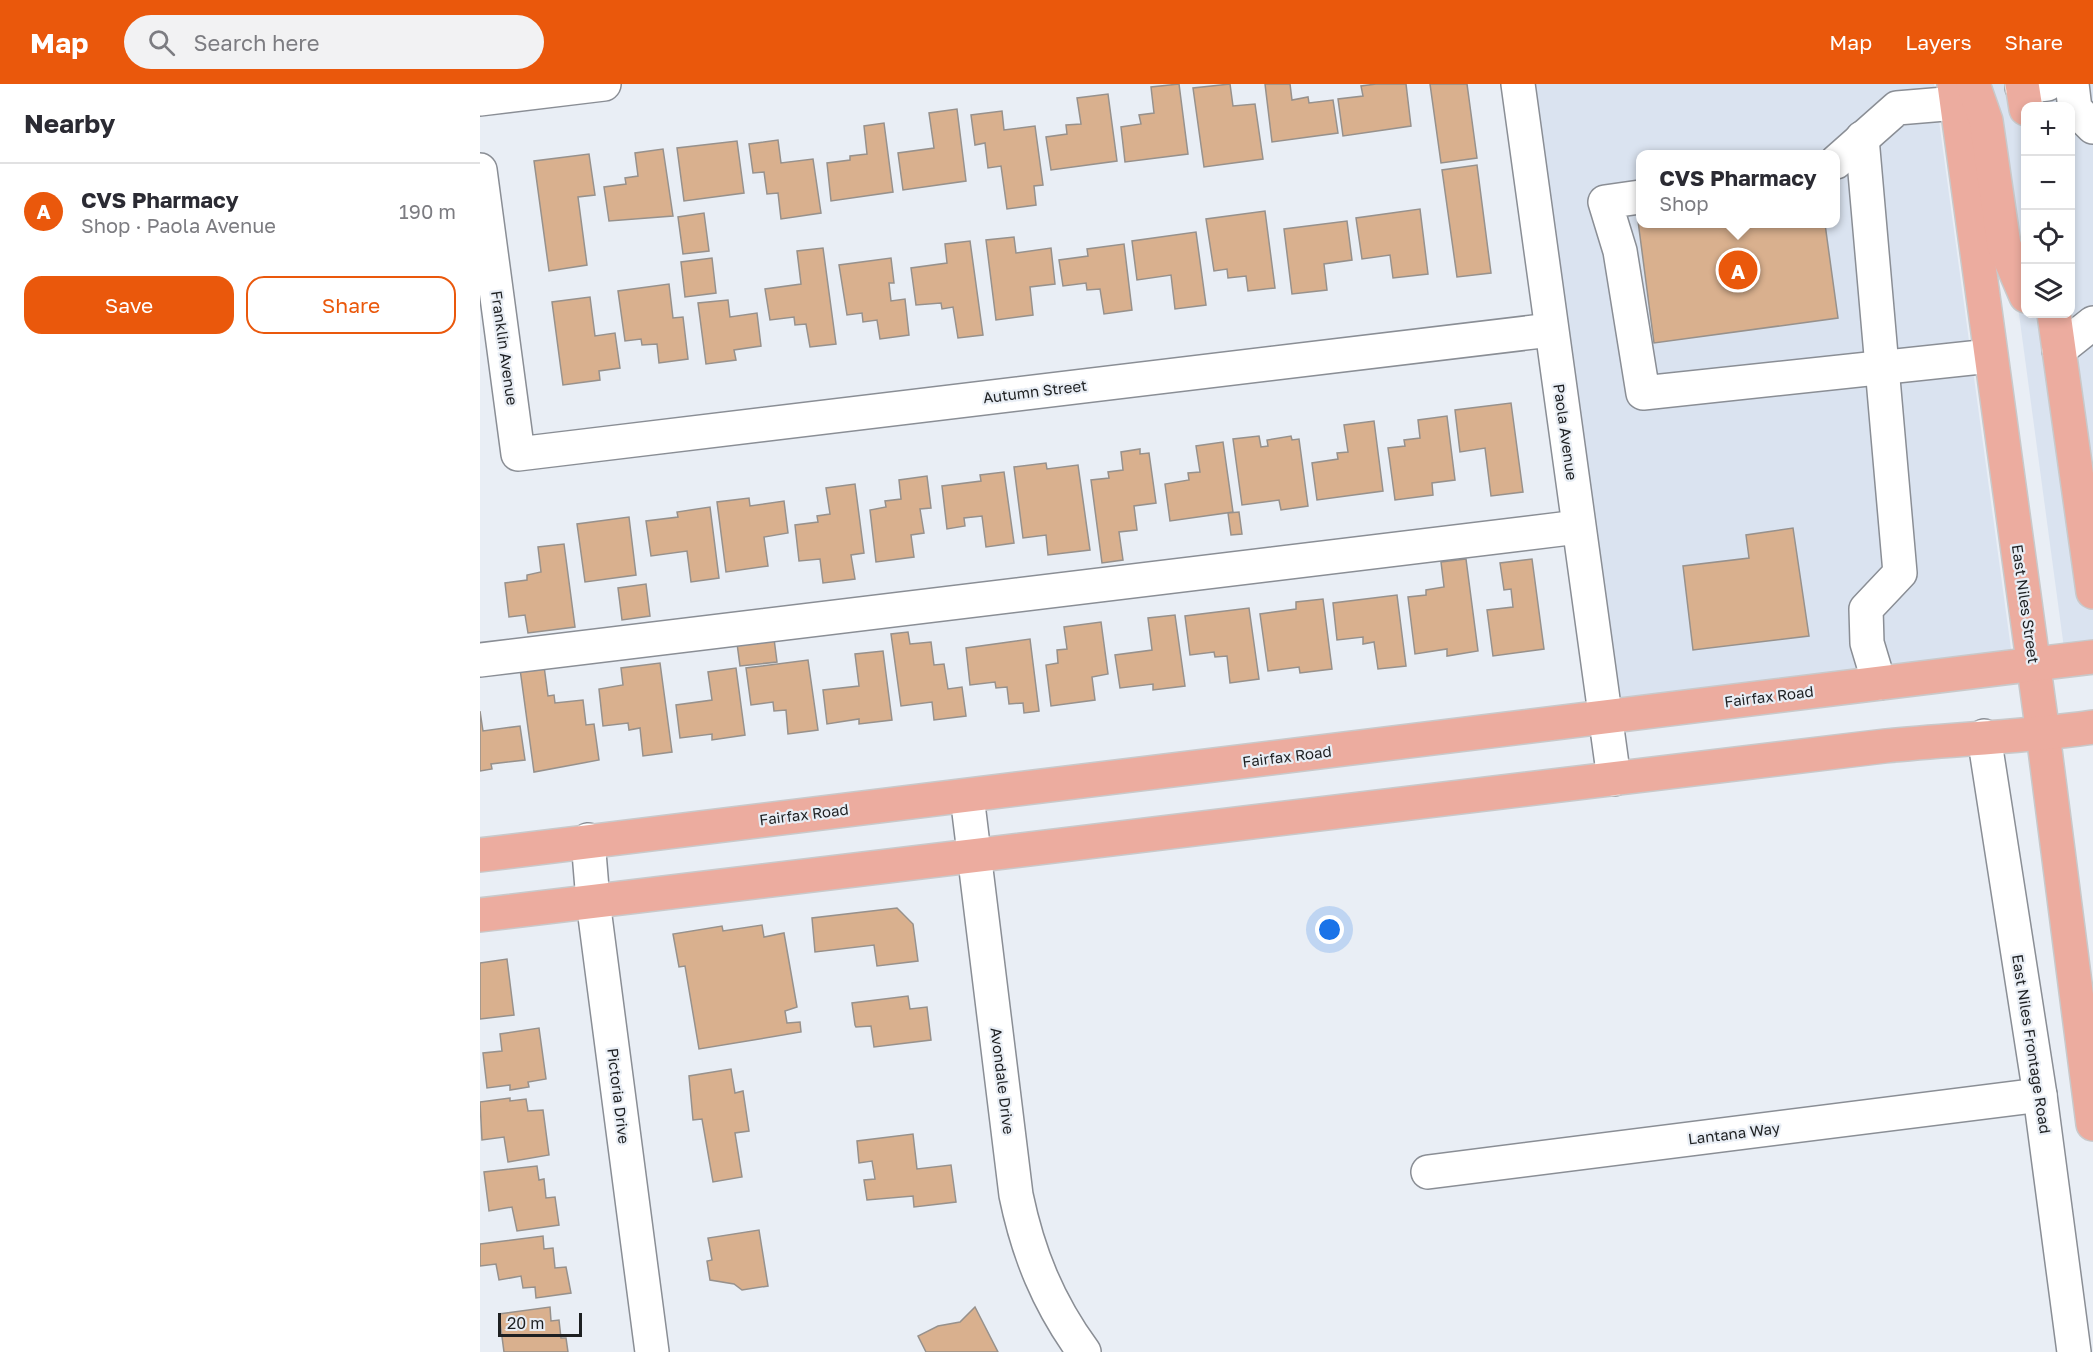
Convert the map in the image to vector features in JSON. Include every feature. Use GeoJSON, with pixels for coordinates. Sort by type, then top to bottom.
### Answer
{"type":"FeatureCollection","features":[{"type":"Feature","properties":{"kind":"main road"},"geometry":{"type":"LineString","coordinates":[[1961,90],[1986,121],[2004,245],[2021,286]]}},
{"type":"Feature","properties":{"kind":"main road","name":"East Niles Street"},"geometry":{"type":"LineString","coordinates":[[1961,90],[1990,356],[2092,1108]]}},
{"type":"Feature","properties":{"kind":"main road"},"geometry":{"type":"LineString","coordinates":[[2039,318],[2059,350]]}},
{"type":"Feature","properties":{"kind":"main road"},"geometry":{"type":"LineString","coordinates":[[2055,318],[2059,350],[2083,451],[2092,585]]}},
{"type":"Feature","properties":{"kind":"main road","name":"Fairfax Road"},"geometry":{"type":"LineString","coordinates":[[480,855],[2093,657]]}},
{"type":"Feature","properties":{"kind":"main road"},"geometry":{"type":"LineString","coordinates":[[480,915],[1984,736],[2043,734],[2093,728]]}},
{"type":"Feature","properties":{"kind":"street"},"geometry":{"type":"LineString","coordinates":[[480,99],[604,84]]}},
{"type":"Feature","properties":{"kind":"street","name":"Paola Avenue"},"geometry":{"type":"LineString","coordinates":[[1518,84],[1603,718],[1614,779]]}},
{"type":"Feature","properties":{"kind":"street"},"geometry":{"type":"LineString","coordinates":[[2072,84],[2075,109],[2093,127]]}},
{"type":"Feature","properties":{"kind":"street"},"geometry":{"type":"LineString","coordinates":[[1840,158],[1897,108],[1961,90]]}},
{"type":"Feature","properties":{"kind":"street"},"geometry":{"type":"LineString","coordinates":[[1862,138],[1900,573],[1866,609],[1866,643],[1879,683]]}},
{"type":"Feature","properties":{"kind":"street","name":"Franklin Avenue"},"geometry":{"type":"LineString","coordinates":[[480,170],[518,454]]}},
{"type":"Feature","properties":{"kind":"street"},"geometry":{"type":"LineString","coordinates":[[1636,198],[1605,202],[1620,251],[1644,393],[1990,356]]}},
{"type":"Feature","properties":{"kind":"street"},"geometry":{"type":"LineString","coordinates":[[2059,350],[2093,323]]}},
{"type":"Feature","properties":{"kind":"street","name":"Autumn Street"},"geometry":{"type":"LineString","coordinates":[[518,454],[1551,330]]}},
{"type":"Feature","properties":{"kind":"street"},"geometry":{"type":"LineString","coordinates":[[480,660],[1578,527]]}},
{"type":"Feature","properties":{"kind":"street","name":"East Niles Frontage Road"},"geometry":{"type":"LineString","coordinates":[[1984,736],[2040,1095],[2074,1352]]}},
{"type":"Feature","properties":{"kind":"street","name":"Avondale Drive"},"geometry":{"type":"LineString","coordinates":[[967,796],[1016,1194],[1024,1235],[1036,1271],[1061,1321],[1083,1352]]}},
{"type":"Feature","properties":{"kind":"street","name":"Pictoria Drive"},"geometry":{"type":"LineString","coordinates":[[588,840],[593,902],[652,1352]]}},
{"type":"Feature","properties":{"kind":"street","name":"Lantana Way"},"geometry":{"type":"LineString","coordinates":[[1428,1172],[2040,1095]]}},
{"type":"Feature","properties":{"kind":"shaded area"},"geometry":{"type":"Polygon","coordinates":[[[1528,84],[1934,84],[2014,671],[1615,721],[1528,84]]]}},
{"type":"Feature","properties":{"kind":"shaded area"},"geometry":{"type":"Polygon","coordinates":[[[1988,84],[2093,84],[2093,660],[2066,663],[1988,84]]]}},
{"type":"Feature","properties":{"kind":"building"},"geometry":{"type":"Polygon","coordinates":[[[1179,84],[1188,154],[1125,162],[1121,127],[1141,124],[1139,115],[1154,113],[1151,87],[1179,84]]]}},
{"type":"Feature","properties":{"kind":"building"},"geometry":{"type":"Polygon","coordinates":[[[1230,84],[1233,106],[1255,104],[1263,159],[1204,167],[1193,88],[1230,84]]]}},
{"type":"Feature","properties":{"kind":"building"},"geometry":{"type":"Polygon","coordinates":[[[1265,84],[1290,84],[1292,100],[1308,97],[1309,103],[1333,100],[1338,133],[1272,142],[1265,84]]]}},
{"type":"Feature","properties":{"kind":"building"},"geometry":{"type":"Polygon","coordinates":[[[1406,84],[1411,126],[1343,136],[1338,99],[1363,96],[1361,86],[1406,84]]]}},
{"type":"Feature","properties":{"kind":"building"},"geometry":{"type":"Polygon","coordinates":[[[1430,84],[1467,84],[1477,158],[1441,163],[1430,84]]]}},
{"type":"Feature","properties":{"kind":"building"},"geometry":{"type":"Polygon","coordinates":[[[1108,94],[1117,161],[1051,170],[1046,137],[1067,134],[1066,125],[1081,124],[1077,98],[1108,94]]]}},
{"type":"Feature","properties":{"kind":"building"},"geometry":{"type":"Polygon","coordinates":[[[957,109],[966,181],[903,190],[898,153],[934,148],[929,113],[957,109]]]}},
{"type":"Feature","properties":{"kind":"building"},"geometry":{"type":"Polygon","coordinates":[[[1002,111],[1004,130],[1035,126],[1043,185],[1034,186],[1036,205],[1007,209],[1001,166],[988,168],[985,143],[975,145],[971,115],[1002,111]]]}},
{"type":"Feature","properties":{"kind":"building"},"geometry":{"type":"Polygon","coordinates":[[[884,123],[893,192],[831,201],[827,163],[850,160],[850,156],[867,154],[864,126],[884,123]]]}},
{"type":"Feature","properties":{"kind":"building"},"geometry":{"type":"Polygon","coordinates":[[[778,140],[781,163],[813,159],[821,213],[781,219],[778,193],[767,194],[764,172],[753,173],[749,144],[778,140]]]}},
{"type":"Feature","properties":{"kind":"building"},"geometry":{"type":"Polygon","coordinates":[[[737,141],[744,193],[684,201],[677,148],[737,141]]]}},
{"type":"Feature","properties":{"kind":"building"},"geometry":{"type":"Polygon","coordinates":[[[663,149],[673,216],[609,221],[604,187],[626,184],[625,178],[638,176],[635,153],[663,149]]]}},
{"type":"Feature","properties":{"kind":"building"},"geometry":{"type":"Polygon","coordinates":[[[589,154],[595,195],[578,197],[587,265],[549,271],[534,161],[589,154]]]}},
{"type":"Feature","properties":{"kind":"building"},"geometry":{"type":"Polygon","coordinates":[[[1477,165],[1491,273],[1457,277],[1442,170],[1477,165]]]}},
{"type":"Feature","properties":{"kind":"building"},"geometry":{"type":"Polygon","coordinates":[[[1420,209],[1428,274],[1393,278],[1390,255],[1362,259],[1356,218],[1420,209]]]}},
{"type":"Feature","properties":{"kind":"building"},"geometry":{"type":"Polygon","coordinates":[[[1265,211],[1275,288],[1248,291],[1246,276],[1228,278],[1227,269],[1214,271],[1206,219],[1265,211]]]}},
{"type":"Feature","properties":{"kind":"building"},"geometry":{"type":"Polygon","coordinates":[[[704,213],[709,251],[683,254],[678,217],[704,213]]]}},
{"type":"Feature","properties":{"kind":"building"},"geometry":{"type":"Polygon","coordinates":[[[1347,221],[1352,260],[1324,264],[1327,290],[1292,294],[1284,229],[1347,221]]]}},
{"type":"Feature","properties":{"kind":"building"},"geometry":{"type":"Polygon","coordinates":[[[1639,228],[1826,228],[1838,318],[1654,343],[1639,228]]]}},
{"type":"Feature","properties":{"kind":"building"},"geometry":{"type":"Polygon","coordinates":[[[1196,232],[1206,305],[1175,309],[1171,275],[1137,280],[1132,241],[1196,232]]]}},
{"type":"Feature","properties":{"kind":"building"},"geometry":{"type":"Polygon","coordinates":[[[1014,237],[1016,253],[1051,248],[1055,284],[1030,287],[1033,315],[996,320],[986,240],[1014,237]]]}},
{"type":"Feature","properties":{"kind":"building"},"geometry":{"type":"Polygon","coordinates":[[[970,241],[983,335],[958,338],[953,307],[942,309],[941,303],[916,305],[911,268],[947,263],[945,244],[970,241]]]}},
{"type":"Feature","properties":{"kind":"building"},"geometry":{"type":"Polygon","coordinates":[[[1124,244],[1132,310],[1104,314],[1100,289],[1087,290],[1086,283],[1063,286],[1059,260],[1088,256],[1087,249],[1124,244]]]}},
{"type":"Feature","properties":{"kind":"building"},"geometry":{"type":"Polygon","coordinates":[[[823,248],[836,344],[810,347],[806,324],[795,325],[794,317],[770,320],[765,289],[801,284],[797,251],[823,248]]]}},
{"type":"Feature","properties":{"kind":"building"},"geometry":{"type":"Polygon","coordinates":[[[712,258],[716,293],[685,297],[681,262],[712,258]]]}},
{"type":"Feature","properties":{"kind":"building"},"geometry":{"type":"Polygon","coordinates":[[[891,258],[894,283],[889,283],[891,301],[905,299],[909,335],[880,339],[877,320],[863,322],[862,313],[847,315],[839,265],[891,258]]]}},
{"type":"Feature","properties":{"kind":"building"},"geometry":{"type":"Polygon","coordinates":[[[669,284],[673,318],[683,317],[688,359],[659,363],[657,344],[642,345],[641,339],[625,341],[618,291],[669,284]]]}},
{"type":"Feature","properties":{"kind":"building"},"geometry":{"type":"Polygon","coordinates":[[[590,297],[595,336],[615,333],[620,368],[599,371],[600,380],[563,385],[552,302],[590,297]]]}},
{"type":"Feature","properties":{"kind":"building"},"geometry":{"type":"Polygon","coordinates":[[[728,300],[730,317],[757,313],[761,346],[734,350],[736,360],[706,364],[698,303],[728,300]]]}},
{"type":"Feature","properties":{"kind":"building"},"geometry":{"type":"Polygon","coordinates":[[[1511,403],[1523,492],[1491,496],[1485,448],[1460,452],[1455,410],[1511,403]]]}},
{"type":"Feature","properties":{"kind":"building"},"geometry":{"type":"Polygon","coordinates":[[[1447,416],[1455,480],[1432,483],[1433,495],[1395,500],[1388,448],[1405,446],[1404,440],[1420,438],[1418,420],[1447,416]]]}},
{"type":"Feature","properties":{"kind":"building"},"geometry":{"type":"Polygon","coordinates":[[[1374,421],[1383,491],[1317,500],[1312,463],[1338,459],[1337,453],[1348,452],[1344,425],[1374,421]]]}},
{"type":"Feature","properties":{"kind":"building"},"geometry":{"type":"Polygon","coordinates":[[[1259,436],[1261,447],[1268,446],[1267,440],[1291,436],[1292,440],[1299,439],[1308,506],[1281,510],[1279,500],[1242,505],[1233,439],[1259,436]]]}},
{"type":"Feature","properties":{"kind":"building"},"geometry":{"type":"Polygon","coordinates":[[[1223,442],[1233,512],[1170,521],[1165,484],[1189,480],[1188,473],[1200,472],[1196,446],[1223,442]]]}},
{"type":"Feature","properties":{"kind":"building"},"geometry":{"type":"Polygon","coordinates":[[[1140,449],[1140,454],[1149,453],[1156,503],[1134,506],[1137,530],[1119,532],[1123,560],[1102,563],[1091,480],[1109,478],[1108,472],[1123,470],[1121,452],[1140,449]]]}},
{"type":"Feature","properties":{"kind":"building"},"geometry":{"type":"Polygon","coordinates":[[[1046,463],[1047,469],[1078,465],[1090,550],[1048,555],[1046,535],[1023,538],[1014,467],[1046,463]]]}},
{"type":"Feature","properties":{"kind":"building"},"geometry":{"type":"Polygon","coordinates":[[[1004,472],[1014,543],[986,547],[982,516],[964,518],[965,526],[947,529],[942,486],[981,481],[980,475],[1004,472]]]}},
{"type":"Feature","properties":{"kind":"building"},"geometry":{"type":"Polygon","coordinates":[[[927,476],[931,508],[920,509],[924,533],[911,535],[914,557],[876,562],[870,510],[886,507],[885,501],[901,499],[899,480],[927,476]]]}},
{"type":"Feature","properties":{"kind":"building"},"geometry":{"type":"Polygon","coordinates":[[[855,484],[864,553],[851,555],[855,579],[823,583],[820,559],[799,561],[795,525],[818,522],[817,516],[830,514],[826,488],[855,484]]]}},
{"type":"Feature","properties":{"kind":"building"},"geometry":{"type":"Polygon","coordinates":[[[749,498],[750,506],[784,501],[788,533],[764,537],[768,566],[726,572],[717,502],[749,498]]]}},
{"type":"Feature","properties":{"kind":"building"},"geometry":{"type":"Polygon","coordinates":[[[710,507],[719,578],[691,582],[687,551],[651,556],[646,521],[678,517],[677,512],[710,507]]]}},
{"type":"Feature","properties":{"kind":"building"},"geometry":{"type":"Polygon","coordinates":[[[1239,512],[1242,534],[1231,535],[1228,513],[1239,512]]]}},
{"type":"Feature","properties":{"kind":"building"},"geometry":{"type":"Polygon","coordinates":[[[629,517],[636,575],[585,582],[577,524],[629,517]]]}},
{"type":"Feature","properties":{"kind":"building"},"geometry":{"type":"Polygon","coordinates":[[[1793,528],[1809,636],[1693,650],[1683,566],[1749,558],[1746,535],[1793,528]]]}},
{"type":"Feature","properties":{"kind":"building"},"geometry":{"type":"Polygon","coordinates":[[[564,544],[575,627],[528,633],[525,615],[509,617],[505,583],[527,580],[527,575],[541,572],[538,547],[564,544]]]}},
{"type":"Feature","properties":{"kind":"building"},"geometry":{"type":"Polygon","coordinates":[[[1466,559],[1478,651],[1447,656],[1447,649],[1415,654],[1408,597],[1426,595],[1426,590],[1444,587],[1441,562],[1466,559]]]}},
{"type":"Feature","properties":{"kind":"building"},"geometry":{"type":"Polygon","coordinates":[[[1532,559],[1544,649],[1493,656],[1487,610],[1513,607],[1511,589],[1504,590],[1500,563],[1532,559]]]}},
{"type":"Feature","properties":{"kind":"building"},"geometry":{"type":"Polygon","coordinates":[[[646,584],[650,616],[622,620],[618,588],[646,584]]]}},
{"type":"Feature","properties":{"kind":"building"},"geometry":{"type":"Polygon","coordinates":[[[1397,595],[1406,666],[1378,669],[1374,642],[1363,644],[1363,637],[1337,640],[1333,603],[1397,595]]]}},
{"type":"Feature","properties":{"kind":"building"},"geometry":{"type":"Polygon","coordinates":[[[1323,599],[1332,669],[1300,673],[1299,667],[1268,671],[1260,614],[1296,609],[1296,602],[1323,599]]]}},
{"type":"Feature","properties":{"kind":"building"},"geometry":{"type":"Polygon","coordinates":[[[1249,608],[1259,679],[1230,683],[1227,656],[1215,657],[1214,652],[1190,655],[1185,616],[1249,608]]]}},
{"type":"Feature","properties":{"kind":"building"},"geometry":{"type":"Polygon","coordinates":[[[1175,615],[1185,686],[1153,690],[1153,684],[1120,688],[1115,655],[1152,650],[1148,618],[1175,615]]]}},
{"type":"Feature","properties":{"kind":"building"},"geometry":{"type":"Polygon","coordinates":[[[1101,622],[1108,674],[1092,677],[1095,700],[1051,706],[1046,665],[1058,663],[1057,650],[1067,649],[1064,627],[1101,622]]]}},
{"type":"Feature","properties":{"kind":"building"},"geometry":{"type":"Polygon","coordinates":[[[773,631],[777,662],[740,666],[736,636],[773,631]]]}},
{"type":"Feature","properties":{"kind":"building"},"geometry":{"type":"Polygon","coordinates":[[[908,632],[910,644],[931,642],[934,665],[944,664],[948,689],[962,687],[966,716],[934,720],[932,702],[901,706],[891,634],[908,632]]]}},
{"type":"Feature","properties":{"kind":"building"},"geometry":{"type":"Polygon","coordinates":[[[1030,639],[1039,711],[1024,713],[1023,703],[1009,704],[1007,687],[996,688],[995,682],[970,685],[966,648],[1030,639]]]}},
{"type":"Feature","properties":{"kind":"building"},"geometry":{"type":"Polygon","coordinates":[[[883,651],[892,720],[859,724],[859,719],[827,724],[823,690],[859,686],[855,654],[883,651]]]}},
{"type":"Feature","properties":{"kind":"building"},"geometry":{"type":"Polygon","coordinates":[[[808,660],[818,730],[788,734],[786,710],[774,711],[773,702],[751,705],[746,668],[808,660]]]}},
{"type":"Feature","properties":{"kind":"building"},"geometry":{"type":"Polygon","coordinates":[[[660,663],[672,752],[643,756],[640,728],[629,730],[628,723],[603,726],[599,689],[623,685],[621,668],[660,663]]]}},
{"type":"Feature","properties":{"kind":"building"},"geometry":{"type":"Polygon","coordinates":[[[544,666],[548,696],[554,695],[555,703],[583,700],[586,725],[594,724],[599,760],[534,772],[520,669],[544,666]]]}},
{"type":"Feature","properties":{"kind":"building"},"geometry":{"type":"Polygon","coordinates":[[[736,668],[745,735],[712,740],[712,734],[680,738],[676,705],[712,700],[708,672],[736,668]]]}},
{"type":"Feature","properties":{"kind":"building"},"geometry":{"type":"Polygon","coordinates":[[[480,711],[483,731],[520,726],[525,760],[491,764],[492,769],[480,771],[480,711]]]}},
{"type":"Feature","properties":{"kind":"building"},"geometry":{"type":"Polygon","coordinates":[[[897,908],[913,924],[918,961],[877,966],[874,945],[815,952],[812,918],[897,908]]]}},
{"type":"Feature","properties":{"kind":"building"},"geometry":{"type":"Polygon","coordinates":[[[762,925],[764,937],[784,933],[797,1007],[785,1011],[787,1023],[800,1022],[801,1032],[699,1049],[685,966],[679,967],[673,934],[722,926],[723,931],[762,925]]]}},
{"type":"Feature","properties":{"kind":"building"},"geometry":{"type":"Polygon","coordinates":[[[507,959],[514,1015],[480,1019],[480,963],[507,959]]]}},
{"type":"Feature","properties":{"kind":"building"},"geometry":{"type":"Polygon","coordinates":[[[908,996],[910,1009],[927,1007],[931,1040],[874,1047],[871,1026],[856,1027],[855,1025],[852,1003],[908,996]]]}},
{"type":"Feature","properties":{"kind":"building"},"geometry":{"type":"Polygon","coordinates":[[[539,1028],[546,1079],[528,1082],[529,1087],[510,1090],[510,1085],[487,1088],[483,1053],[502,1051],[500,1034],[539,1028]]]}},
{"type":"Feature","properties":{"kind":"building"},"geometry":{"type":"Polygon","coordinates":[[[731,1069],[735,1093],[743,1091],[749,1131],[735,1133],[742,1177],[713,1182],[702,1119],[693,1120],[689,1076],[731,1069]]]}},
{"type":"Feature","properties":{"kind":"building"},"geometry":{"type":"Polygon","coordinates":[[[510,1098],[510,1101],[526,1099],[528,1111],[543,1110],[549,1155],[508,1162],[504,1137],[482,1140],[480,1102],[510,1098]]]}},
{"type":"Feature","properties":{"kind":"building"},"geometry":{"type":"Polygon","coordinates":[[[913,1134],[917,1169],[951,1165],[956,1202],[914,1207],[913,1196],[867,1200],[864,1180],[875,1179],[872,1161],[859,1163],[857,1141],[913,1134]]]}},
{"type":"Feature","properties":{"kind":"building"},"geometry":{"type":"Polygon","coordinates":[[[537,1166],[539,1180],[544,1179],[546,1198],[555,1197],[559,1225],[517,1231],[512,1207],[489,1211],[484,1172],[537,1166]]]}},
{"type":"Feature","properties":{"kind":"building"},"geometry":{"type":"Polygon","coordinates":[[[759,1230],[768,1286],[742,1290],[734,1284],[710,1280],[707,1261],[712,1260],[708,1238],[759,1230]]]}},
{"type":"Feature","properties":{"kind":"building"},"geometry":{"type":"Polygon","coordinates":[[[543,1236],[544,1249],[553,1248],[555,1268],[566,1267],[571,1293],[536,1298],[535,1287],[523,1288],[521,1276],[499,1280],[496,1264],[480,1266],[480,1244],[543,1236]]]}},
{"type":"Feature","properties":{"kind":"building"},"geometry":{"type":"Polygon","coordinates":[[[550,1307],[551,1321],[559,1320],[561,1338],[566,1338],[568,1352],[504,1352],[499,1314],[550,1307]]]}},
{"type":"Feature","properties":{"kind":"building"},"geometry":{"type":"Polygon","coordinates":[[[975,1307],[998,1352],[926,1352],[918,1336],[938,1326],[960,1322],[975,1307]]]}},
{"type":"Feature","properties":{"kind":"place","name":"CVS Pharmacy"},"geometry":{"type":"Point","coordinates":[1738,270]}}]}
